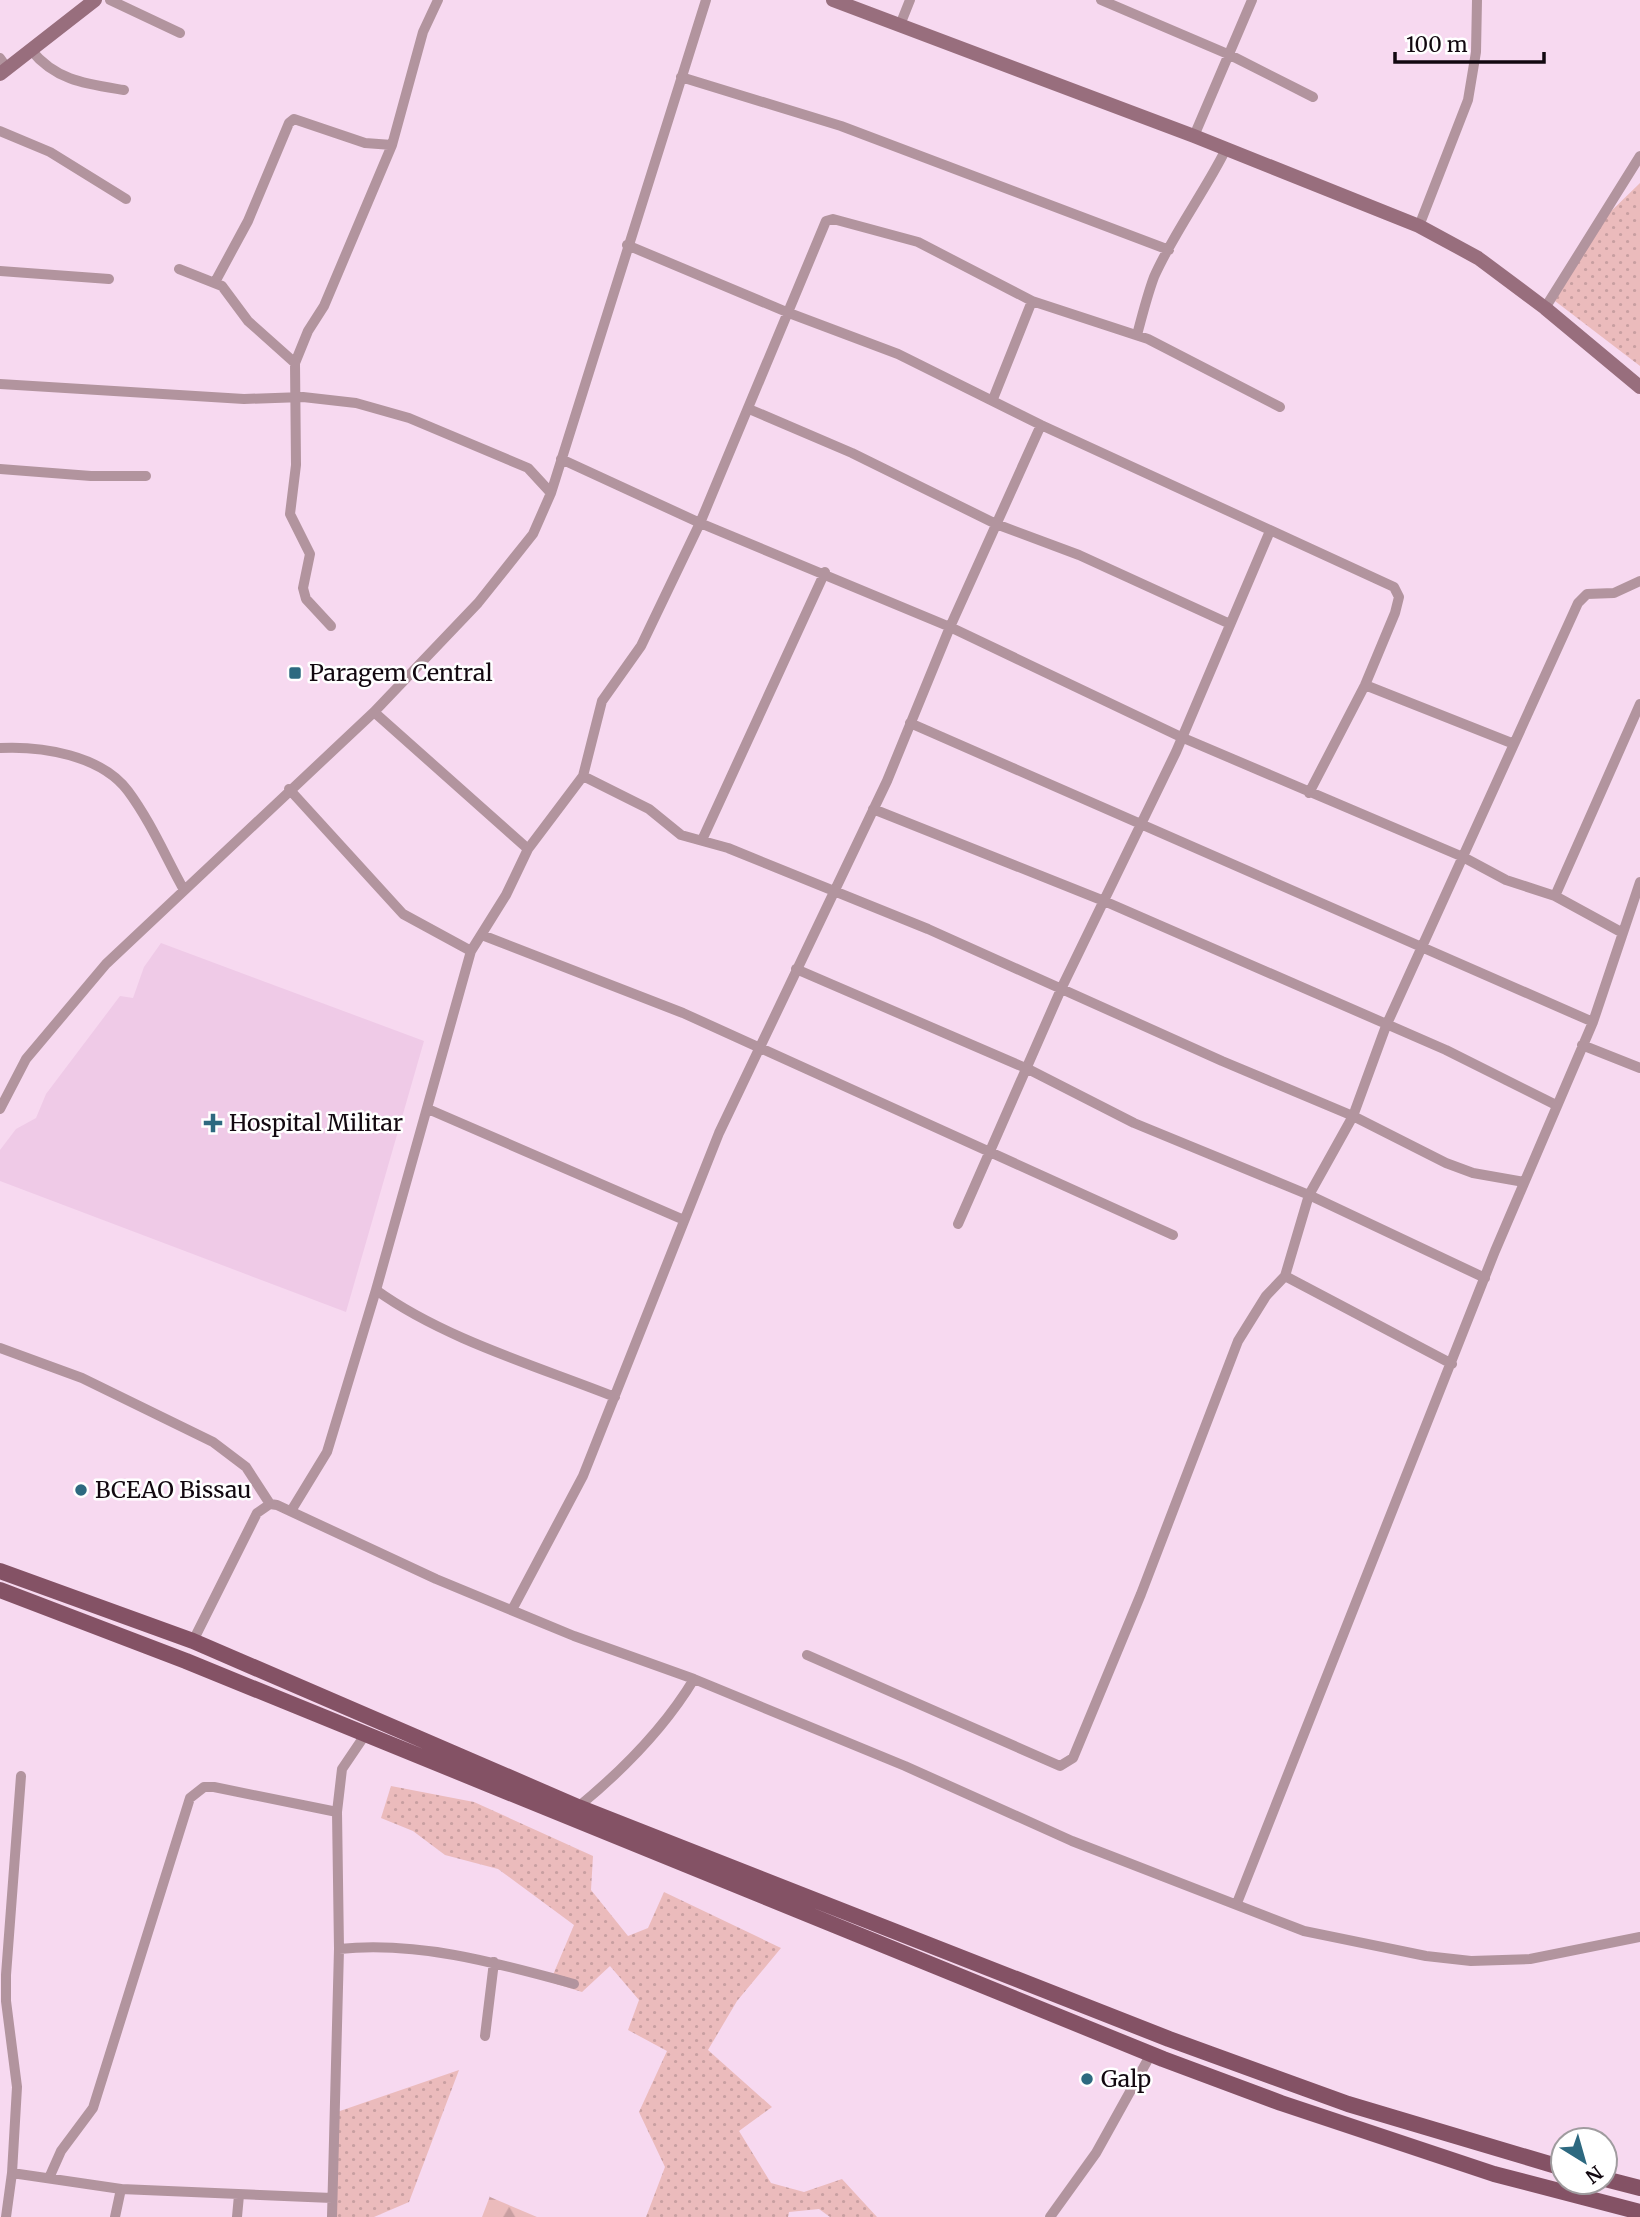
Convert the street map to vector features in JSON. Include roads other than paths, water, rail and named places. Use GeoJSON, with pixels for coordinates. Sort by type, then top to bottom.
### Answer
{"type":"FeatureCollection","features":[{"type":"Feature","properties":{"kind":"main road"},"geometry":{"type":"LineString","coordinates":[[0,1572],[193,1641],[578,1807],[1250,2069],[1348,2104],[1549,2164]]}},
{"type":"Feature","properties":{"kind":"main road"},"geometry":{"type":"LineString","coordinates":[[0,1590],[186,1661],[1152,2054],[1281,2103],[1494,2174],[1640,2212]]}},
{"type":"Feature","properties":{"kind":"main road"},"geometry":{"type":"LineString","coordinates":[[1619,2183],[1640,2188]]}},
{"type":"Feature","properties":{"kind":"street"},"geometry":{"type":"LineString","coordinates":[[3,67],[31,50],[95,0]]}},
{"type":"Feature","properties":{"kind":"street"},"geometry":{"type":"LineString","coordinates":[[110,0],[180,33]]}},
{"type":"Feature","properties":{"kind":"street"},"geometry":{"type":"LineString","coordinates":[[331,626],[306,600],[303,588],[310,554],[290,514],[296,465],[295,363],[308,331],[324,306],[392,145],[423,32],[438,0]]}},
{"type":"Feature","properties":{"kind":"street"},"geometry":{"type":"LineString","coordinates":[[0,1109],[13,1080],[35,1048],[106,964],[289,789],[374,712],[478,603],[533,534],[551,493],[706,0]]}},
{"type":"Feature","properties":{"kind":"street"},"geometry":{"type":"LineString","coordinates":[[833,0],[1194,136],[1419,226],[1478,258],[1545,308],[1640,387]]}},
{"type":"Feature","properties":{"kind":"street"},"geometry":{"type":"LineString","coordinates":[[900,25],[910,0]]}},
{"type":"Feature","properties":{"kind":"street"},"geometry":{"type":"LineString","coordinates":[[1101,0],[1230,55],[1313,97]]}},
{"type":"Feature","properties":{"kind":"street"},"geometry":{"type":"LineString","coordinates":[[1194,136],[1252,0]]}},
{"type":"Feature","properties":{"kind":"street"},"geometry":{"type":"LineString","coordinates":[[1419,226],[1468,100],[1476,52],[1477,0]]}},
{"type":"Feature","properties":{"kind":"street"},"geometry":{"type":"LineString","coordinates":[[31,50],[48,69],[66,78],[124,90]]}},
{"type":"Feature","properties":{"kind":"street"},"geometry":{"type":"LineString","coordinates":[[681,77],[841,126],[1169,250]]}},
{"type":"Feature","properties":{"kind":"street"},"geometry":{"type":"LineString","coordinates":[[215,282],[248,221],[289,123],[295,119],[365,143],[392,145]]}},
{"type":"Feature","properties":{"kind":"street"},"geometry":{"type":"LineString","coordinates":[[0,131],[50,152],[126,199]]}},
{"type":"Feature","properties":{"kind":"street"},"geometry":{"type":"LineString","coordinates":[[1137,335],[1148,294],[1169,250],[1206,191],[1226,149]]}},
{"type":"Feature","properties":{"kind":"street"},"geometry":{"type":"LineString","coordinates":[[1545,308],[1640,156]]}},
{"type":"Feature","properties":{"kind":"street"},"geometry":{"type":"LineString","coordinates":[[291,1511],[327,1452],[376,1290],[471,951],[506,895],[528,849],[583,776],[603,701],[641,646],[700,523],[750,409],[826,221],[833,219],[919,242],[1032,301],[1137,335],[1279,407]]}},
{"type":"Feature","properties":{"kind":"street"},"geometry":{"type":"LineString","coordinates":[[627,245],[789,313],[898,354],[1041,425],[1270,531],[1385,580],[1398,591],[1395,613],[1365,685],[1309,793]]}},
{"type":"Feature","properties":{"kind":"street"},"geometry":{"type":"LineString","coordinates":[[179,269],[222,286],[265,338],[295,363]]}},
{"type":"Feature","properties":{"kind":"street"},"geometry":{"type":"LineString","coordinates":[[0,271],[109,279]]}},
{"type":"Feature","properties":{"kind":"street"},"geometry":{"type":"LineString","coordinates":[[993,399],[1032,301]]}},
{"type":"Feature","properties":{"kind":"street"},"geometry":{"type":"LineString","coordinates":[[0,384],[356,403],[409,418],[528,468],[551,493]]}},
{"type":"Feature","properties":{"kind":"street"},"geometry":{"type":"LineString","coordinates":[[750,409],[852,453],[996,524],[1079,555],[1230,624]]}},
{"type":"Feature","properties":{"kind":"street"},"geometry":{"type":"LineString","coordinates":[[513,1608],[583,1476],[722,1125],[873,809],[950,626],[1041,425]]}},
{"type":"Feature","properties":{"kind":"street"},"geometry":{"type":"LineString","coordinates":[[561,459],[700,523],[825,572],[950,626],[1181,737],[1463,857],[1506,880],[1555,896],[1621,932]]}},
{"type":"Feature","properties":{"kind":"street"},"geometry":{"type":"LineString","coordinates":[[0,469],[91,476],[146,476]]}},
{"type":"Feature","properties":{"kind":"street"},"geometry":{"type":"LineString","coordinates":[[958,1224],[1062,987],[1181,737],[1270,531]]}},
{"type":"Feature","properties":{"kind":"street"},"geometry":{"type":"LineString","coordinates":[[702,840],[825,572]]}},
{"type":"Feature","properties":{"kind":"street"},"geometry":{"type":"LineString","coordinates":[[807,1655],[1060,1766],[1073,1758],[1141,1594],[1238,1341],[1266,1296],[1285,1276],[1309,1195],[1353,1116],[1386,1026],[1583,597],[1614,593],[1640,581]]}},
{"type":"Feature","properties":{"kind":"street"},"geometry":{"type":"LineString","coordinates":[[1365,685],[1514,744]]}},
{"type":"Feature","properties":{"kind":"street"},"geometry":{"type":"LineString","coordinates":[[1555,896],[1640,704]]}},
{"type":"Feature","properties":{"kind":"street"},"geometry":{"type":"LineString","coordinates":[[374,712],[528,849]]}},
{"type":"Feature","properties":{"kind":"street"},"geometry":{"type":"LineString","coordinates":[[910,723],[1593,1022]]}},
{"type":"Feature","properties":{"kind":"street"},"geometry":{"type":"LineString","coordinates":[[0,748],[47,748],[90,765],[118,781],[141,811],[184,890]]}},
{"type":"Feature","properties":{"kind":"street"},"geometry":{"type":"LineString","coordinates":[[583,776],[649,809],[672,831],[834,890],[1062,987],[1222,1061],[1353,1116],[1446,1163],[1473,1173],[1524,1182]]}},
{"type":"Feature","properties":{"kind":"street"},"geometry":{"type":"LineString","coordinates":[[289,789],[403,914],[471,951]]}},
{"type":"Feature","properties":{"kind":"street"},"geometry":{"type":"LineString","coordinates":[[873,809],[1104,901],[1446,1050],[1556,1105]]}},
{"type":"Feature","properties":{"kind":"street"},"geometry":{"type":"LineString","coordinates":[[1237,1903],[1485,1278],[1593,1022],[1621,932],[1640,883]]}},
{"type":"Feature","properties":{"kind":"street"},"geometry":{"type":"LineString","coordinates":[[481,935],[630,991],[1173,1235]]}},
{"type":"Feature","properties":{"kind":"street"},"geometry":{"type":"LineString","coordinates":[[796,969],[1028,1069],[1134,1123],[1309,1195],[1485,1278]]}},
{"type":"Feature","properties":{"kind":"street"},"geometry":{"type":"LineString","coordinates":[[1582,1045],[1640,1068]]}},
{"type":"Feature","properties":{"kind":"street"},"geometry":{"type":"LineString","coordinates":[[428,1109],[684,1220]]}},
{"type":"Feature","properties":{"kind":"street"},"geometry":{"type":"LineString","coordinates":[[1285,1276],[1452,1364]]}},
{"type":"Feature","properties":{"kind":"street"},"geometry":{"type":"LineString","coordinates":[[376,1290],[401,1308],[480,1343],[615,1396]]}},
{"type":"Feature","properties":{"kind":"street"},"geometry":{"type":"LineString","coordinates":[[0,1348],[82,1378],[213,1442],[246,1467],[270,1504],[291,1511],[436,1579],[513,1608],[574,1636],[694,1679],[905,1766],[1072,1841],[1304,1931],[1426,1956],[1471,1961],[1530,1959],[1640,1937]]}},
{"type":"Feature","properties":{"kind":"street"},"geometry":{"type":"LineString","coordinates":[[193,1641],[251,1523],[257,1513],[270,1504]]}},
{"type":"Feature","properties":{"kind":"street"},"geometry":{"type":"LineString","coordinates":[[578,1807],[645,1745],[680,1702],[694,1679]]}},
{"type":"Feature","properties":{"kind":"street"},"geometry":{"type":"LineString","coordinates":[[332,2217],[339,1949],[337,1812],[342,1769],[365,1735]]}},
{"type":"Feature","properties":{"kind":"street"},"geometry":{"type":"LineString","coordinates":[[6,2217],[18,2087],[6,2001],[21,1776]]}},
{"type":"Feature","properties":{"kind":"street"},"geometry":{"type":"LineString","coordinates":[[49,2178],[61,2151],[93,2108],[190,1798],[204,1787],[214,1787],[337,1812]]}},
{"type":"Feature","properties":{"kind":"street"},"geometry":{"type":"LineString","coordinates":[[0,1883],[12,1884]]}},
{"type":"Feature","properties":{"kind":"street"},"geometry":{"type":"LineString","coordinates":[[339,1949],[405,1948],[494,1962],[574,1984]]}},
{"type":"Feature","properties":{"kind":"street"},"geometry":{"type":"LineString","coordinates":[[485,2036],[494,1962]]}},
{"type":"Feature","properties":{"kind":"street"},"geometry":{"type":"LineString","coordinates":[[1050,2217],[1103,2142],[1152,2054]]}},
{"type":"Feature","properties":{"kind":"street"},"geometry":{"type":"LineString","coordinates":[[12,2173],[121,2189],[332,2198]]}},
{"type":"Feature","properties":{"kind":"street"},"geometry":{"type":"LineString","coordinates":[[115,2217],[121,2189]]}},
{"type":"Feature","properties":{"kind":"street"},"geometry":{"type":"LineString","coordinates":[[237,2217],[239,2195]]}},
{"type":"Feature","properties":{"kind":"place","name":"Paragem Central"},"geometry":{"type":"Point","coordinates":[295,673]}},
{"type":"Feature","properties":{"kind":"place","name":"Hospital Militar"},"geometry":{"type":"Point","coordinates":[213,1123]}},
{"type":"Feature","properties":{"kind":"place","name":"BCEAO Bissau"},"geometry":{"type":"Point","coordinates":[81,1490]}},
{"type":"Feature","properties":{"kind":"place","name":"Galp"},"geometry":{"type":"Point","coordinates":[1087,2079]}}]}
